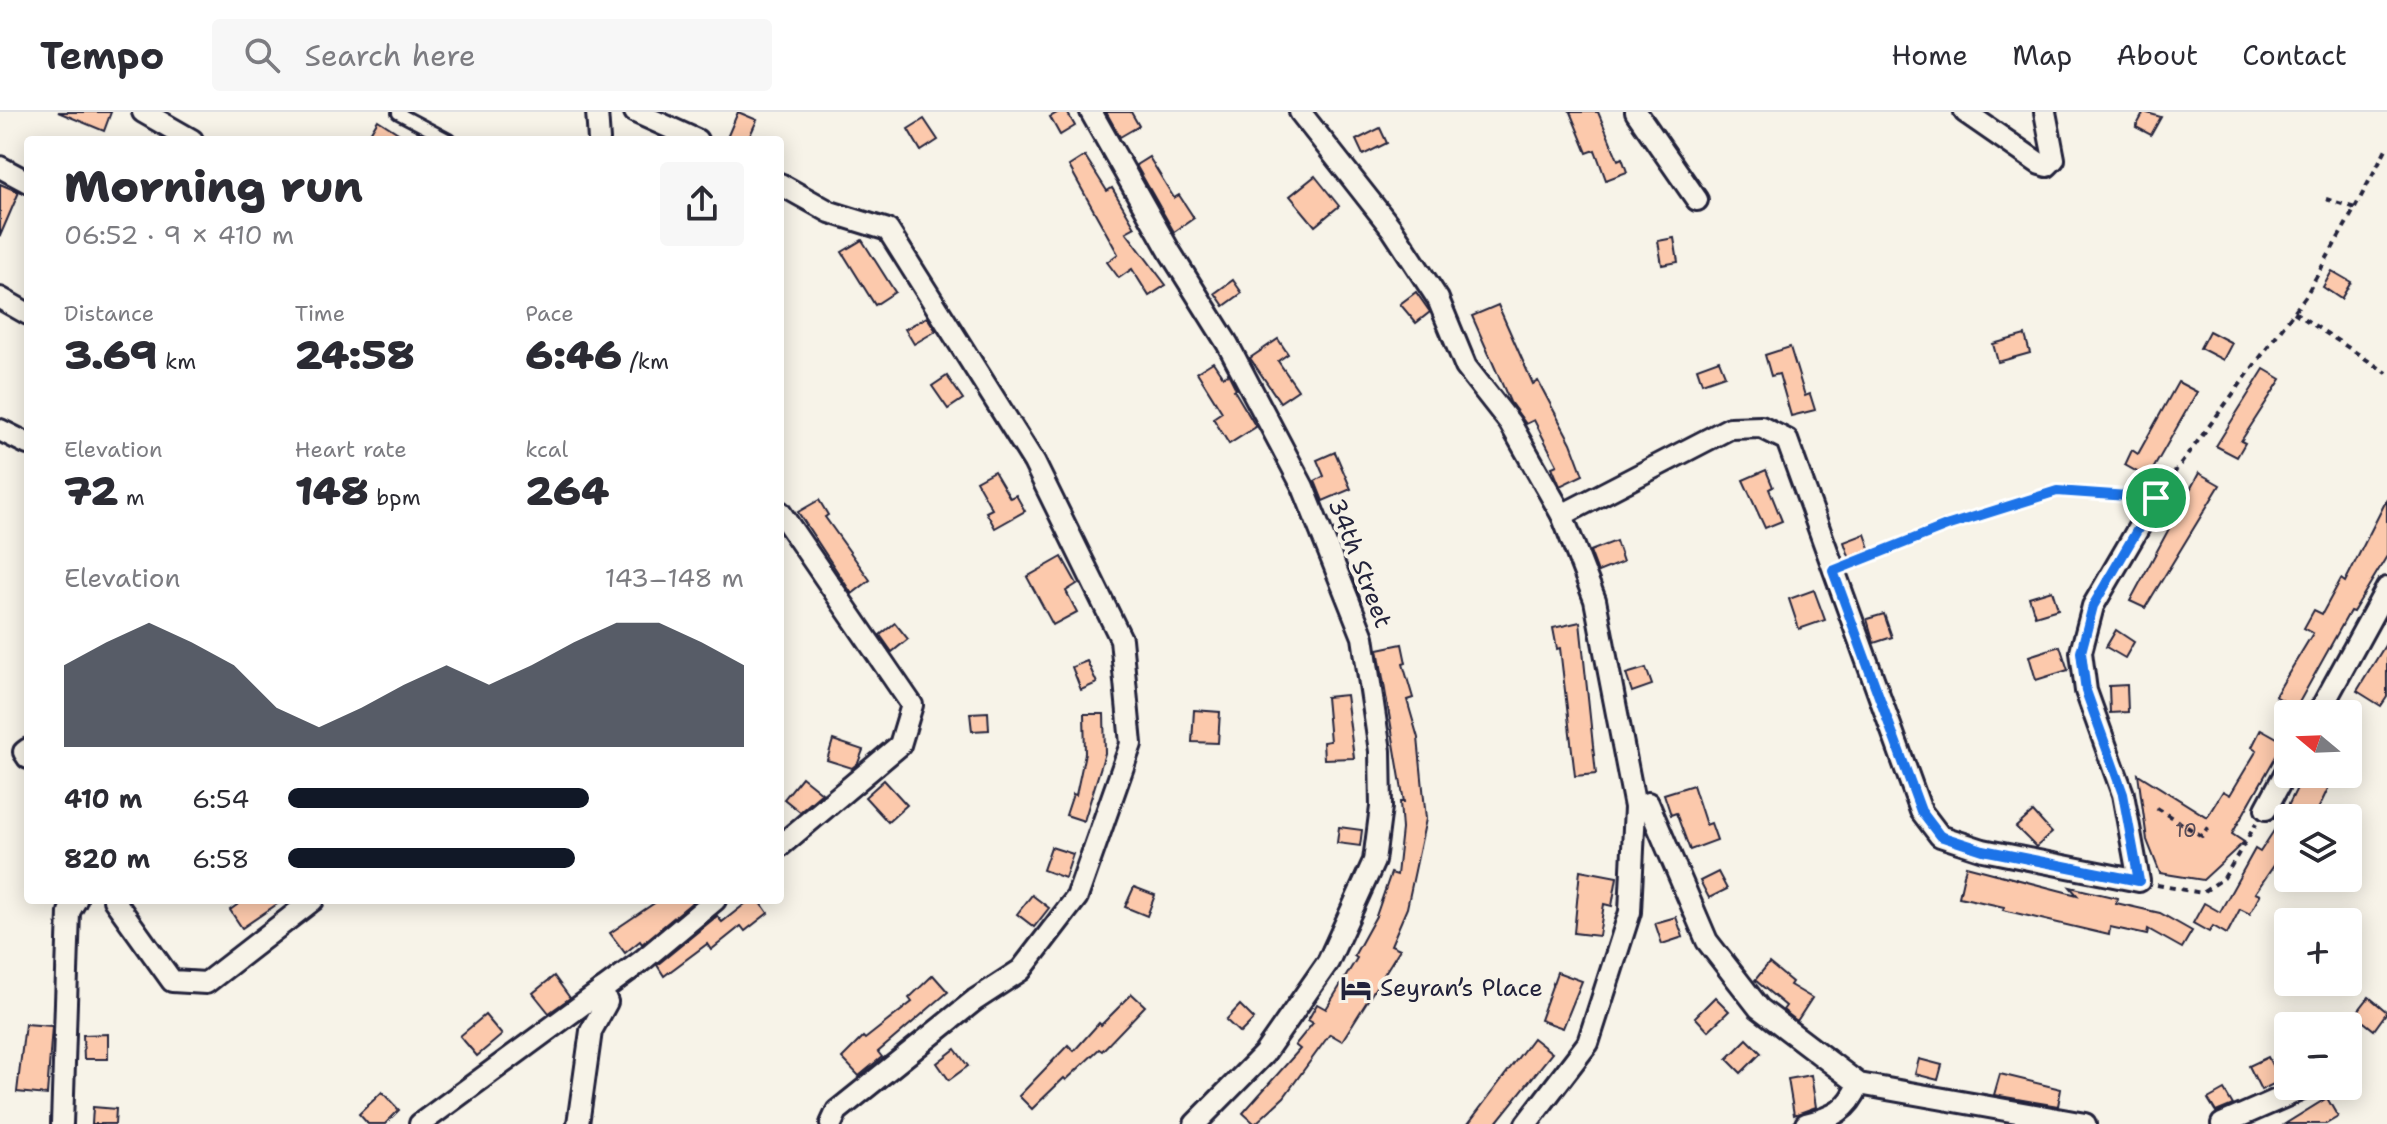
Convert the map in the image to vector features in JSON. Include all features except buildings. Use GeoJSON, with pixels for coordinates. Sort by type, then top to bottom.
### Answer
{"type":"FeatureCollection","features":[{"type":"Feature","properties":{"kind":"street"},"geometry":{"type":"LineString","coordinates":[[143,112],[185,136]]}},
{"type":"Feature","properties":{"kind":"street"},"geometry":{"type":"LineString","coordinates":[[597,112],[599,136]]}},
{"type":"Feature","properties":{"kind":"street"},"geometry":{"type":"LineString","coordinates":[[635,112],[688,136]]}},
{"type":"Feature","properties":{"kind":"street","name":"34th Street"},"geometry":{"type":"LineString","coordinates":[[1091,112],[1170,252],[1227,343],[1303,487],[1363,637],[1380,751],[1381,807],[1374,861],[1328,962],[1264,1054],[1195,1124]]}},
{"type":"Feature","properties":{"kind":"street"},"geometry":{"type":"LineString","coordinates":[[1300,112],[1392,229],[1438,299],[1466,367],[1510,423],[1562,515],[1595,600],[1635,807],[1630,912],[1588,1043],[1526,1124]]}},
{"type":"Feature","properties":{"kind":"street"},"geometry":{"type":"LineString","coordinates":[[1636,112],[1697,200]]}},
{"type":"Feature","properties":{"kind":"street"},"geometry":{"type":"LineString","coordinates":[[1965,112],[2047,166],[2054,159],[2045,112]]}},
{"type":"Feature","properties":{"kind":"street"},"geometry":{"type":"LineString","coordinates":[[0,167],[24,180]]}},
{"type":"Feature","properties":{"kind":"street"},"geometry":{"type":"LineString","coordinates":[[784,186],[830,212],[888,230],[1034,462],[1121,639],[1131,744],[1077,897],[1021,970],[975,1000],[837,1111],[831,1124]]}},
{"type":"Feature","properties":{"kind":"street"},"geometry":{"type":"LineString","coordinates":[[0,298],[24,312]]}},
{"type":"Feature","properties":{"kind":"street"},"geometry":{"type":"LineString","coordinates":[[1562,515],[1730,428],[1761,427],[1787,440],[1921,811],[1940,836],[1983,850],[2139,881],[2123,794],[2086,691],[2081,652],[2093,606],[2156,498]]}},
{"type":"Feature","properties":{"kind":"street"},"geometry":{"type":"LineString","coordinates":[[0,430],[24,442]]}},
{"type":"Feature","properties":{"kind":"street"},"geometry":{"type":"LineString","coordinates":[[784,518],[912,705],[900,745],[784,843]]}},
{"type":"Feature","properties":{"kind":"street"},"geometry":{"type":"LineString","coordinates":[[2326,700],[2387,588]]}},
{"type":"Feature","properties":{"kind":"street"},"geometry":{"type":"LineString","coordinates":[[2266,809],[2277,788]]}},
{"type":"Feature","properties":{"kind":"street"},"geometry":{"type":"LineString","coordinates":[[1648,803],[1707,941],[1759,1008],[1859,1084],[2085,1124]]}},
{"type":"Feature","properties":{"kind":"street"},"geometry":{"type":"LineString","coordinates":[[62,1124],[69,912],[74,904]]}},
{"type":"Feature","properties":{"kind":"street"},"geometry":{"type":"LineString","coordinates":[[117,904],[172,981],[206,983],[308,904]]}},
{"type":"Feature","properties":{"kind":"street"},"geometry":{"type":"LineString","coordinates":[[420,1124],[602,990],[710,904]]}},
{"type":"Feature","properties":{"kind":"street"},"geometry":{"type":"LineString","coordinates":[[578,1124],[591,1031],[607,1002],[602,990]]}},
{"type":"Feature","properties":{"kind":"street"},"geometry":{"type":"LineString","coordinates":[[1806,1124],[1833,1118],[1851,1103],[1859,1084]]}},
{"type":"Feature","properties":{"kind":"street"},"geometry":{"type":"LineString","coordinates":[[2222,1124],[2277,1100]]}},
{"type":"Feature","properties":{"kind":"lane"},"geometry":{"type":"LineString","coordinates":[[398,113],[441,136]]}},
{"type":"Feature","properties":{"kind":"path"},"geometry":{"type":"LineString","coordinates":[[1833,571],[1949,525],[2057,491],[2156,498],[2294,312],[2387,147]]}},
{"type":"Feature","properties":{"kind":"path"},"geometry":{"type":"LineString","coordinates":[[2326,199],[2355,208]]}},
{"type":"Feature","properties":{"kind":"path"},"geometry":{"type":"LineString","coordinates":[[2294,312],[2387,373]]}},
{"type":"Feature","properties":{"kind":"path"},"geometry":{"type":"LineString","coordinates":[[2156,808],[2189,824],[2202,836],[2208,827]]}},
{"type":"Feature","properties":{"kind":"path"},"geometry":{"type":"LineString","coordinates":[[2139,881],[2202,893],[2224,878],[2266,809]]}},
{"type":"Feature","properties":{"kind":"place","name":"Seyran’s Place"},"geometry":{"type":"Point","coordinates":[1356,988]}},
{"type":"Feature","properties":{"kind":"route"},"geometry":{"type":"LineString","coordinates":[[2057,491],[2156,498],[2093,606],[2081,652],[2086,691],[2123,794],[2139,881],[2040,863],[1940,836],[1921,811],[1833,571],[1949,525],[2057,491]]}}]}
